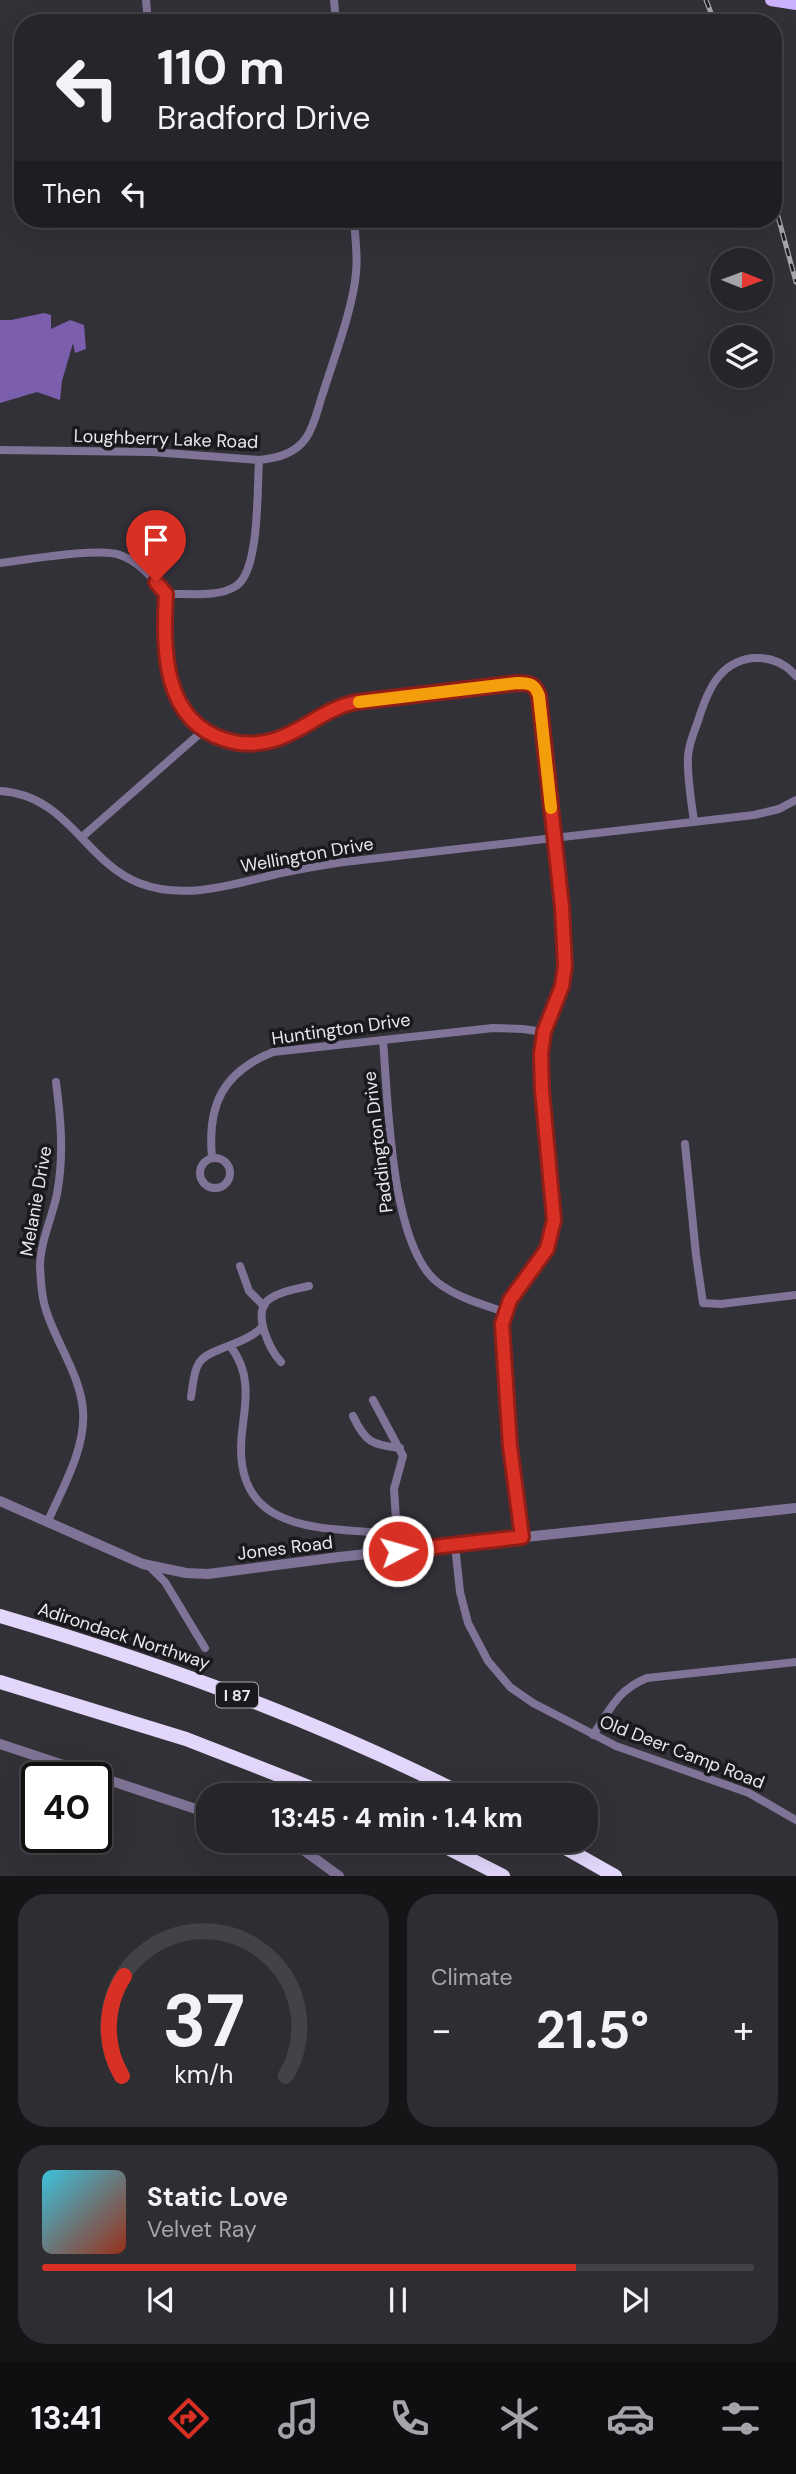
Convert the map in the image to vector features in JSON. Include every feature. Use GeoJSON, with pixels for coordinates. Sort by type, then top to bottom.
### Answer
{"type":"FeatureCollection","features":[{"type":"Feature","properties":{"kind":"highway","name":"Adirondack Northway"},"geometry":{"type":"LineString","coordinates":[[0,1616],[139,1658],[242,1697],[337,1735],[439,1783]]}},
{"type":"Feature","properties":{"kind":"highway"},"geometry":{"type":"LineString","coordinates":[[0,1682],[186,1739],[299,1783]]}},
{"type":"Feature","properties":{"kind":"highway"},"geometry":{"type":"LineString","coordinates":[[458,1853],[503,1875]]}},
{"type":"Feature","properties":{"kind":"highway"},"geometry":{"type":"LineString","coordinates":[[575,1853],[615,1875]]}},
{"type":"Feature","properties":{"kind":"main road"},"geometry":{"type":"LineString","coordinates":[[778,1],[796,5]]}},
{"type":"Feature","properties":{"kind":"street","name":"Loughberry Lake Road"},"geometry":{"type":"LineString","coordinates":[[0,450],[152,452],[259,460],[296,449],[312,426],[336,354],[354,286],[357,255],[355,228]]}},
{"type":"Feature","properties":{"kind":"street"},"geometry":{"type":"LineString","coordinates":[[166,594],[225,590],[241,582],[248,569],[253,548],[259,460]]}},
{"type":"Feature","properties":{"kind":"street"},"geometry":{"type":"LineString","coordinates":[[0,563],[100,552],[118,554],[134,561],[166,594],[164,633],[176,698],[187,716],[218,737],[236,743],[259,744],[284,736],[332,708],[348,704],[517,683],[532,684],[536,687],[554,836],[565,966],[562,986],[544,1032],[541,1054],[554,1220],[547,1249],[510,1300],[501,1337],[522,1537]]}},
{"type":"Feature","properties":{"kind":"street"},"geometry":{"type":"LineString","coordinates":[[694,821],[688,754],[700,714],[716,679],[731,664],[751,658],[785,665],[796,676]]}},
{"type":"Feature","properties":{"kind":"street"},"geometry":{"type":"LineString","coordinates":[[82,837],[205,729]]}},
{"type":"Feature","properties":{"kind":"street","name":"Wellington Drive"},"geometry":{"type":"LineString","coordinates":[[0,791],[15,792],[41,801],[115,868],[139,883],[193,892],[344,862],[754,815],[779,809],[796,800]]}},
{"type":"Feature","properties":{"kind":"street","name":"Huntington Drive"},"geometry":{"type":"LineString","coordinates":[[212,1157],[214,1109],[228,1081],[246,1065],[273,1052],[435,1032],[523,1028],[544,1032]]}},
{"type":"Feature","properties":{"kind":"street","name":"Paddington Drive"},"geometry":{"type":"LineString","coordinates":[[383,1040],[399,1194],[404,1225],[412,1248],[428,1273],[442,1286],[471,1301],[505,1312]]}},
{"type":"Feature","properties":{"kind":"street","name":"Melanie Drive"},"geometry":{"type":"LineString","coordinates":[[48,1521],[75,1457],[83,1412],[74,1374],[53,1329],[42,1295],[40,1263],[57,1194],[61,1161],[62,1132],[56,1082]]}},
{"type":"Feature","properties":{"kind":"street"},"geometry":{"type":"LineString","coordinates":[[685,1144],[703,1303],[721,1304],[796,1295]]}},
{"type":"Feature","properties":{"kind":"street"},"geometry":{"type":"LineString","coordinates":[[240,1266],[249,1291],[264,1306]]}},
{"type":"Feature","properties":{"kind":"street"},"geometry":{"type":"LineString","coordinates":[[281,1362],[262,1326],[264,1306],[268,1299],[309,1286]]}},
{"type":"Feature","properties":{"kind":"street"},"geometry":{"type":"LineString","coordinates":[[191,1397],[199,1363],[209,1354],[231,1347],[254,1335],[262,1326]]}},
{"type":"Feature","properties":{"kind":"street"},"geometry":{"type":"LineString","coordinates":[[231,1347],[241,1361],[248,1394],[240,1441],[244,1471],[260,1504],[286,1521],[310,1526],[397,1534]]}},
{"type":"Feature","properties":{"kind":"street"},"geometry":{"type":"LineString","coordinates":[[373,1400],[400,1448],[403,1461],[394,1489],[398,1551]]}},
{"type":"Feature","properties":{"kind":"street"},"geometry":{"type":"LineString","coordinates":[[353,1416],[368,1440],[376,1445],[400,1448]]}},
{"type":"Feature","properties":{"kind":"street","name":"Jones Road"},"geometry":{"type":"LineString","coordinates":[[0,1501],[149,1566],[208,1574],[796,1508]]}},
{"type":"Feature","properties":{"kind":"street","name":"Old Deer Camp Road"},"geometry":{"type":"LineString","coordinates":[[455,1545],[463,1609],[468,1623],[488,1661],[510,1687],[533,1703],[616,1746],[749,1793],[796,1820]]}},
{"type":"Feature","properties":{"kind":"street"},"geometry":{"type":"LineString","coordinates":[[149,1566],[165,1582],[205,1648]]}},
{"type":"Feature","properties":{"kind":"street"},"geometry":{"type":"LineString","coordinates":[[593,1735],[621,1694],[631,1685],[647,1678],[796,1662]]}},
{"type":"Feature","properties":{"kind":"street"},"geometry":{"type":"LineString","coordinates":[[0,1744],[196,1809]]}},
{"type":"Feature","properties":{"kind":"street"},"geometry":{"type":"LineString","coordinates":[[308,1853],[340,1875]]}},
{"type":"Feature","properties":{"kind":"shaded area"},"geometry":{"type":"Polygon","coordinates":[[[44,313],[51,315],[51,329],[70,320],[84,325],[86,349],[75,353],[73,343],[62,381],[60,400],[37,392],[0,403],[0,320],[44,313]]]}},
{"type":"Feature","properties":{"kind":"railway"},"geometry":{"type":"LineString","coordinates":[[706,0],[711,14]]}},
{"type":"Feature","properties":{"kind":"railway"},"geometry":{"type":"LineString","coordinates":[[781,228],[796,282]]}},
{"type":"Feature","properties":{"kind":"slow traffic"},"geometry":{"type":"LineString","coordinates":[[359,702],[517,683],[532,684],[539,696],[551,808]]}},
{"type":"Feature","properties":{"kind":"route"},"geometry":{"type":"LineString","coordinates":[[156,582],[166,594],[164,633],[176,698],[196,725],[236,743],[259,744],[274,740],[332,708],[356,702],[517,683],[532,684],[539,696],[562,907],[565,966],[562,986],[544,1032],[541,1054],[542,1090],[554,1204],[551,1238],[547,1249],[510,1300],[502,1324],[501,1337],[510,1446],[522,1537],[398,1551]]}}]}
